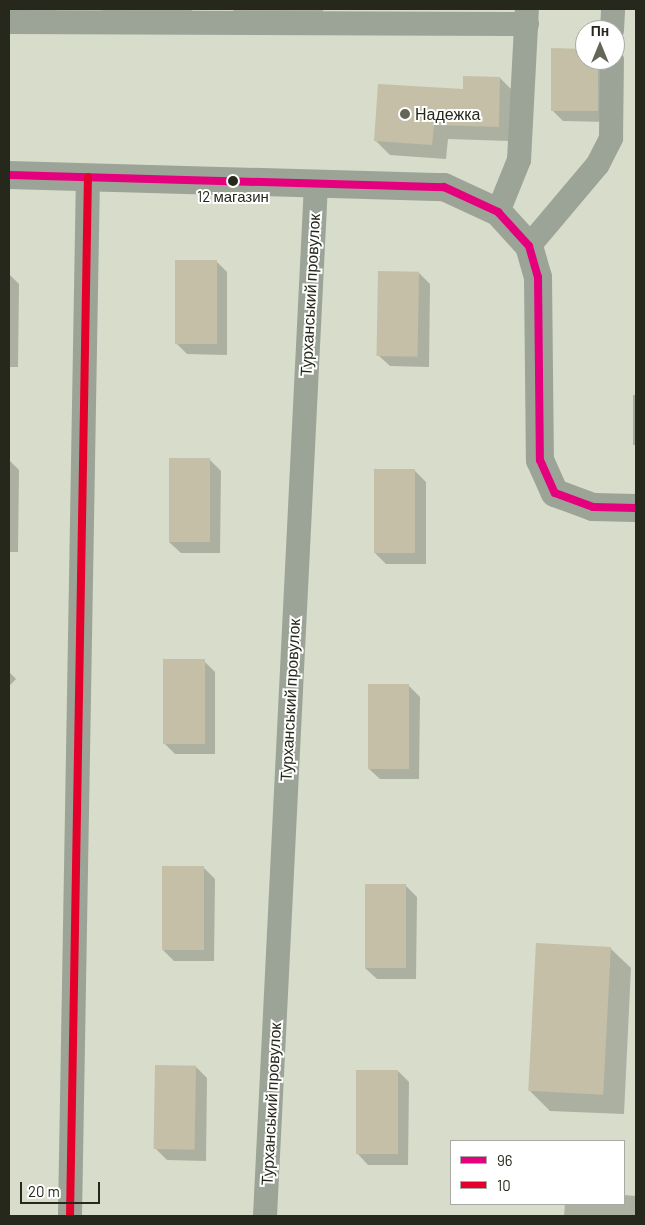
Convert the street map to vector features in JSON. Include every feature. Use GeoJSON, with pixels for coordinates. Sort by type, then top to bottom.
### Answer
{"type":"FeatureCollection","features":[{"type":"Feature","properties":{"kind":"street"},"geometry":{"type":"LineString","coordinates":[[9,22],[527,16],[519,160],[498,212]]}},
{"type":"Feature","properties":{"kind":"street"},"geometry":{"type":"LineString","coordinates":[[529,246],[598,164],[611,138],[612,70]]}},
{"type":"Feature","properties":{"kind":"street"},"geometry":{"type":"LineString","coordinates":[[9,175],[444,187],[498,212],[529,246],[538,277],[540,460],[555,493],[592,507],[636,508]]}},
{"type":"Feature","properties":{"kind":"street"},"geometry":{"type":"LineString","coordinates":[[70,1216],[88,177]]}},
{"type":"Feature","properties":{"kind":"street","name":"Турханський провулок"},"geometry":{"type":"LineString","coordinates":[[265,1216],[316,184]]}},
{"type":"Feature","properties":{"kind":"building"},"geometry":{"type":"Polygon","coordinates":[[[551,48],[575,49],[575,70],[598,70],[598,111],[551,111],[551,48]]]}},
{"type":"Feature","properties":{"kind":"building"},"geometry":{"type":"Polygon","coordinates":[[[463,76],[500,77],[499,127],[434,125],[432,145],[374,141],[378,84],[463,89],[463,76]]]}},
{"type":"Feature","properties":{"kind":"building"},"geometry":{"type":"Polygon","coordinates":[[[175,260],[217,260],[217,344],[175,344],[175,260]]]}},
{"type":"Feature","properties":{"kind":"building"},"geometry":{"type":"Polygon","coordinates":[[[378,271],[419,272],[418,357],[377,356],[378,271]]]}},
{"type":"Feature","properties":{"kind":"building"},"geometry":{"type":"Polygon","coordinates":[[[169,458],[210,458],[210,542],[169,542],[169,458]]]}},
{"type":"Feature","properties":{"kind":"building"},"geometry":{"type":"Polygon","coordinates":[[[374,469],[415,469],[415,553],[374,553],[374,469]]]}},
{"type":"Feature","properties":{"kind":"building"},"geometry":{"type":"Polygon","coordinates":[[[163,659],[205,659],[205,744],[163,744],[163,659]]]}},
{"type":"Feature","properties":{"kind":"building"},"geometry":{"type":"Polygon","coordinates":[[[368,684],[409,684],[409,769],[368,769],[368,684]]]}},
{"type":"Feature","properties":{"kind":"building"},"geometry":{"type":"Polygon","coordinates":[[[162,866],[204,866],[204,950],[162,950],[162,866]]]}},
{"type":"Feature","properties":{"kind":"building"},"geometry":{"type":"Polygon","coordinates":[[[365,884],[406,884],[406,968],[365,968],[365,884]]]}},
{"type":"Feature","properties":{"kind":"building"},"geometry":{"type":"Polygon","coordinates":[[[536,943],[611,947],[603,1095],[528,1091],[536,943]]]}},
{"type":"Feature","properties":{"kind":"building"},"geometry":{"type":"Polygon","coordinates":[[[155,1065],[196,1066],[195,1150],[154,1149],[155,1065]]]}},
{"type":"Feature","properties":{"kind":"building"},"geometry":{"type":"Polygon","coordinates":[[[356,1070],[398,1070],[398,1154],[356,1154],[356,1070]]]}},
{"type":"Feature","properties":{"kind":"transit line","name":"96"},"geometry":{"type":"LineString","coordinates":[[9,175],[444,187],[498,212],[529,246],[538,277],[540,460],[555,493],[593,507],[636,508]]}},
{"type":"Feature","properties":{"kind":"transit line","name":"10"},"geometry":{"type":"LineString","coordinates":[[70,1216],[88,177]]}},
{"type":"Feature","properties":{"kind":"place","name":"Надежка"},"geometry":{"type":"Point","coordinates":[405,114]}},
{"type":"Feature","properties":{"kind":"place","name":"12 магазин"},"geometry":{"type":"Point","coordinates":[233,181]}}]}
